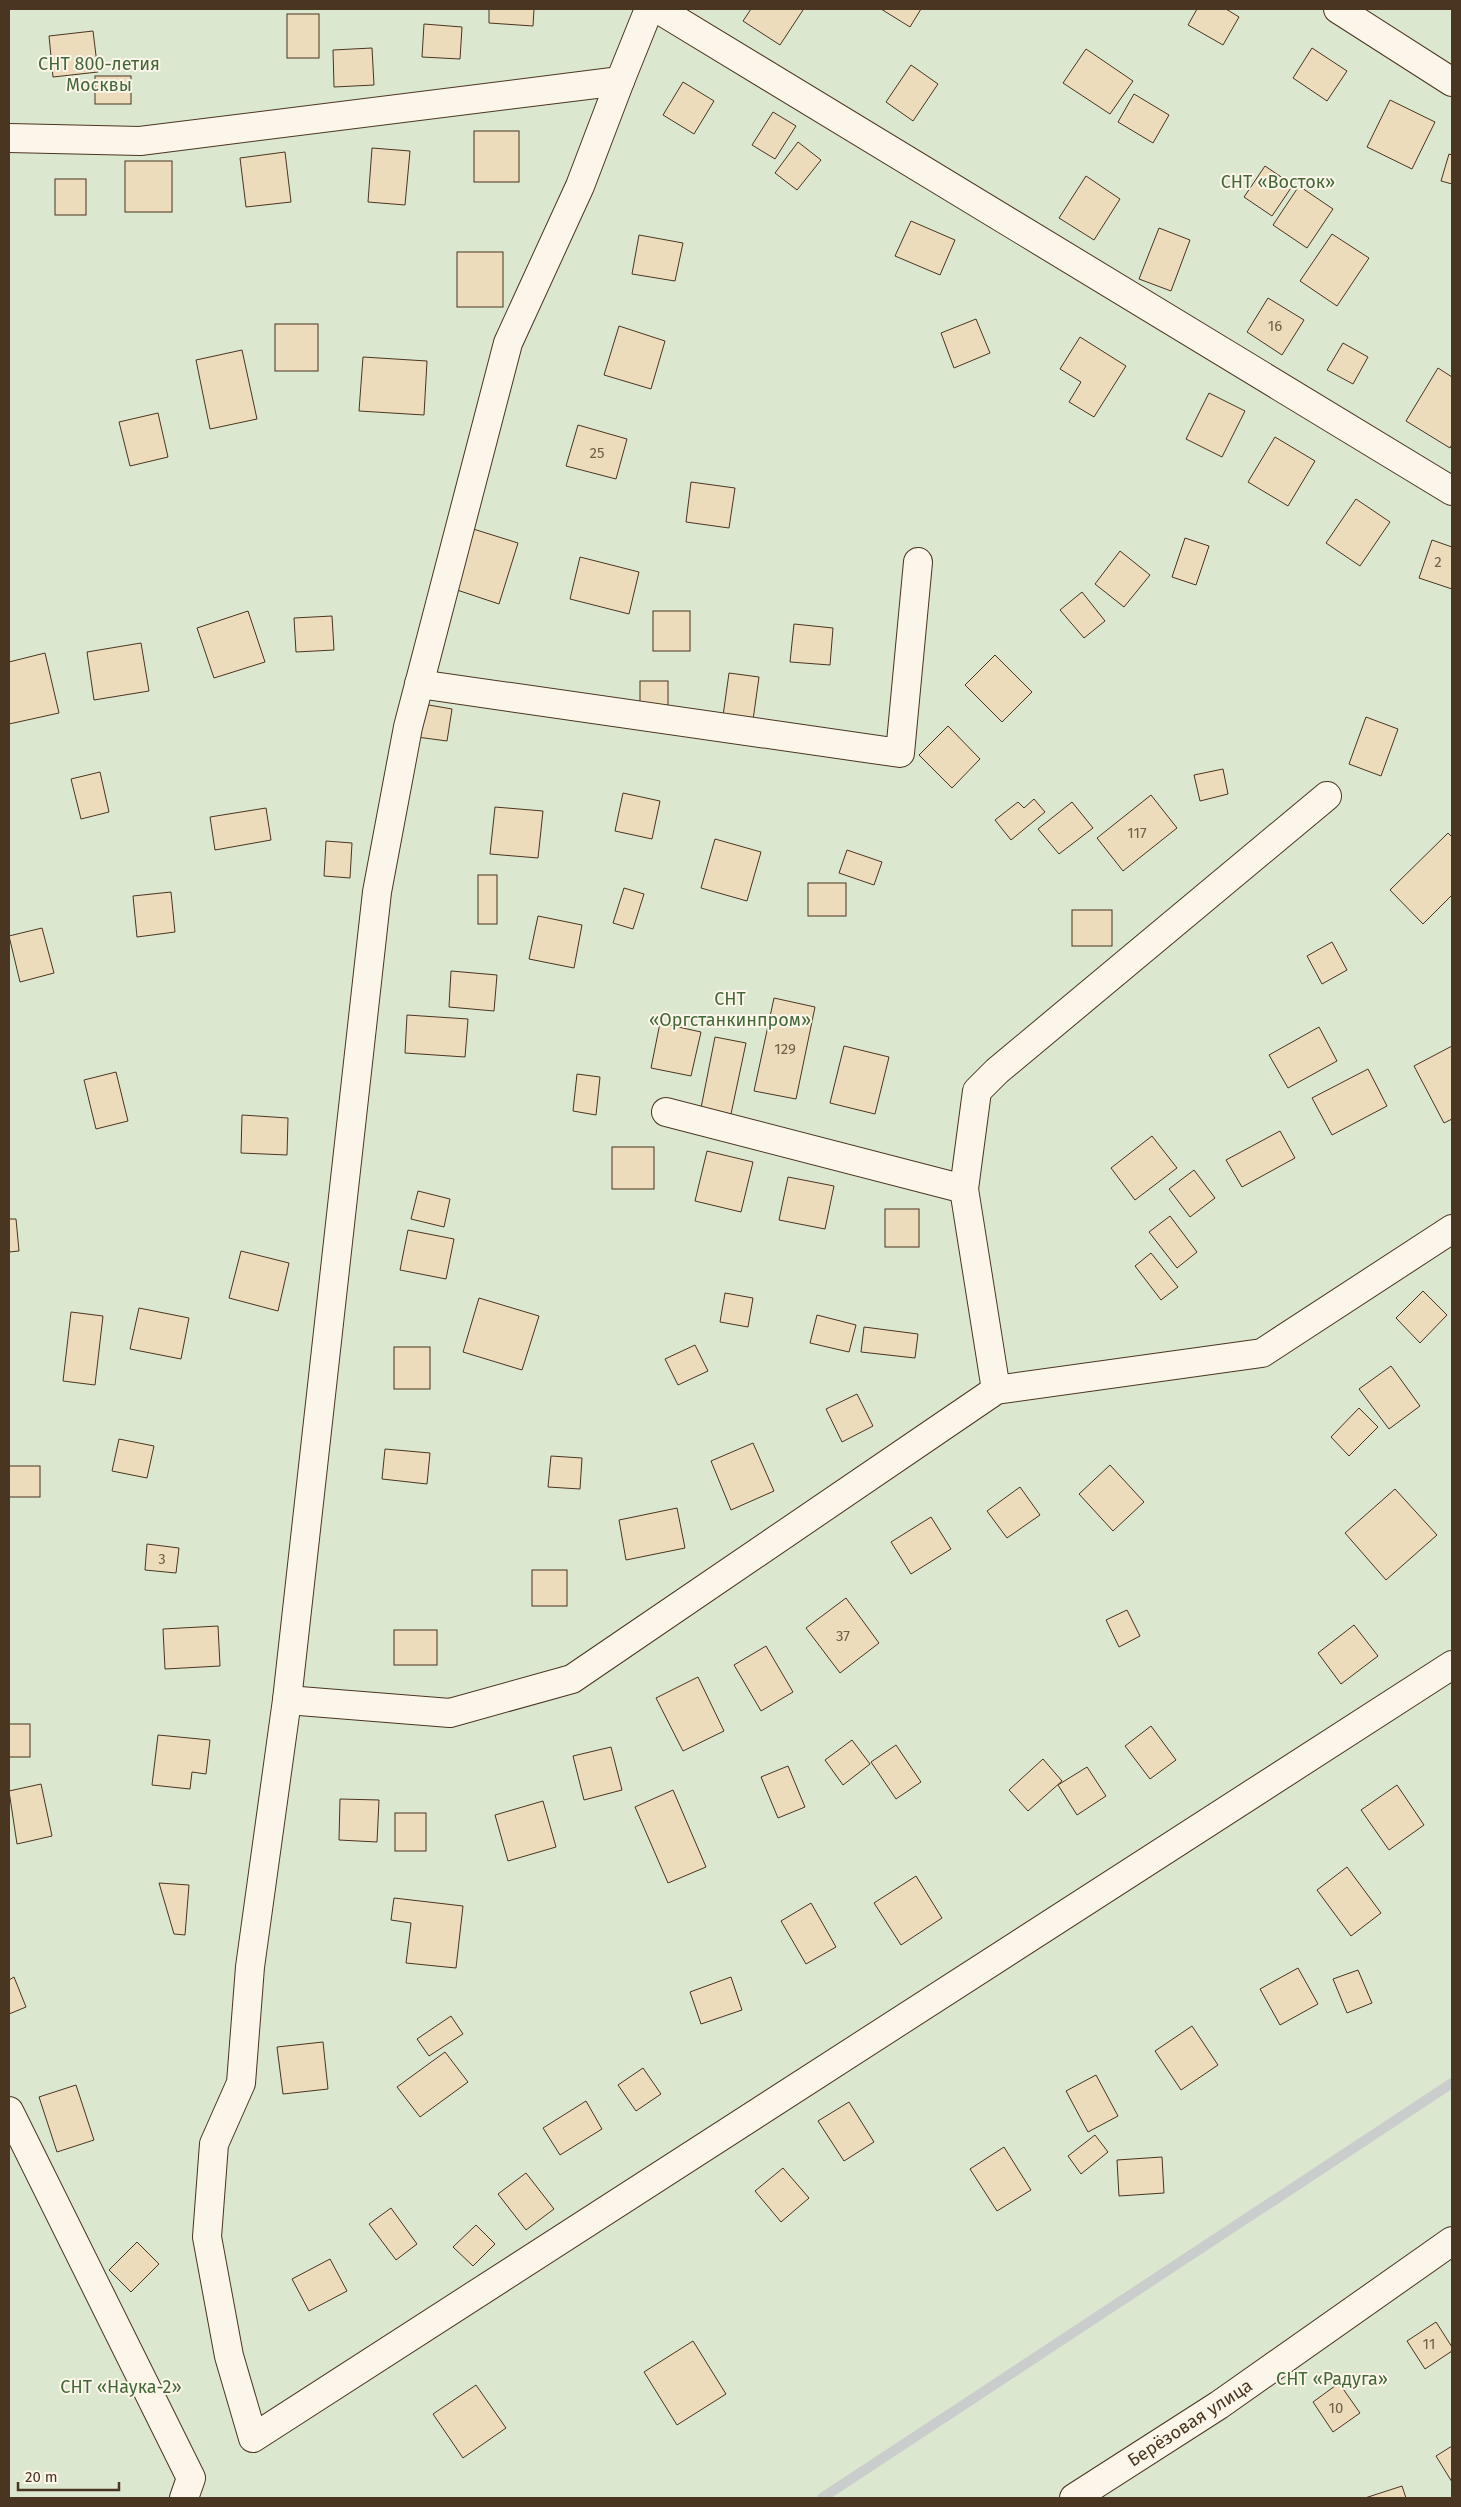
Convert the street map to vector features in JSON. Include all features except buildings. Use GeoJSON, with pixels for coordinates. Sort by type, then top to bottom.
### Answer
{"type":"FeatureCollection","features":[{"type":"Feature","properties":{"kind":"street"},"geometry":{"type":"LineString","coordinates":[[649,9],[580,186],[508,343],[408,727],[377,892],[287,1700],[250,1967],[241,2083],[214,2144],[207,2237],[230,2356],[253,2438],[1452,1665]]}},
{"type":"Feature","properties":{"kind":"street"},"geometry":{"type":"LineString","coordinates":[[658,9],[1452,491]]}},
{"type":"Feature","properties":{"kind":"street"},"geometry":{"type":"LineString","coordinates":[[1338,9],[1452,82]]}},
{"type":"Feature","properties":{"kind":"street"},"geometry":{"type":"LineString","coordinates":[[9,138],[140,142],[620,81]]}},
{"type":"Feature","properties":{"kind":"street"},"geometry":{"type":"LineString","coordinates":[[419,684],[900,753],[918,562]]}},
{"type":"Feature","properties":{"kind":"street"},"geometry":{"type":"LineString","coordinates":[[996,1390],[964,1189],[977,1091],[997,1071],[1327,796]]}},
{"type":"Feature","properties":{"kind":"street"},"geometry":{"type":"LineString","coordinates":[[666,1112],[964,1189]]}},
{"type":"Feature","properties":{"kind":"street"},"geometry":{"type":"LineString","coordinates":[[287,1700],[450,1713],[572,1679],[996,1390],[1262,1353],[1452,1228]]}},
{"type":"Feature","properties":{"kind":"street"},"geometry":{"type":"LineString","coordinates":[[9,2111],[190,2478],[184,2498]]}},
{"type":"Feature","properties":{"kind":"street","name":"Берёзовая улица"},"geometry":{"type":"LineString","coordinates":[[1074,2498],[1219,2405],[1452,2241]]}},
{"type":"Feature","properties":{"kind":"green space","name":"СНТ «Оргстанкинпром»"},"geometry":{"type":"Polygon","coordinates":[[[9,9],[1452,9],[1452,2498],[9,2498],[9,9]]]}},
{"type":"Feature","properties":{"kind":"waterway"},"geometry":{"type":"LineString","coordinates":[[822,2498],[1452,2083]]}},
{"type":"Feature","properties":{"kind":"park label","name":"СНТ 800-летия Москвы"},"geometry":{"type":"Point","coordinates":[99,74]}},
{"type":"Feature","properties":{"kind":"park label","name":"СНТ «Восток»"},"geometry":{"type":"Point","coordinates":[1278,182]}},
{"type":"Feature","properties":{"kind":"park label","name":"СНТ «Радуга»"},"geometry":{"type":"Point","coordinates":[1332,2379]}},
{"type":"Feature","properties":{"kind":"park label","name":"СНТ «Наука-2»"},"geometry":{"type":"Point","coordinates":[121,2387]}}]}
